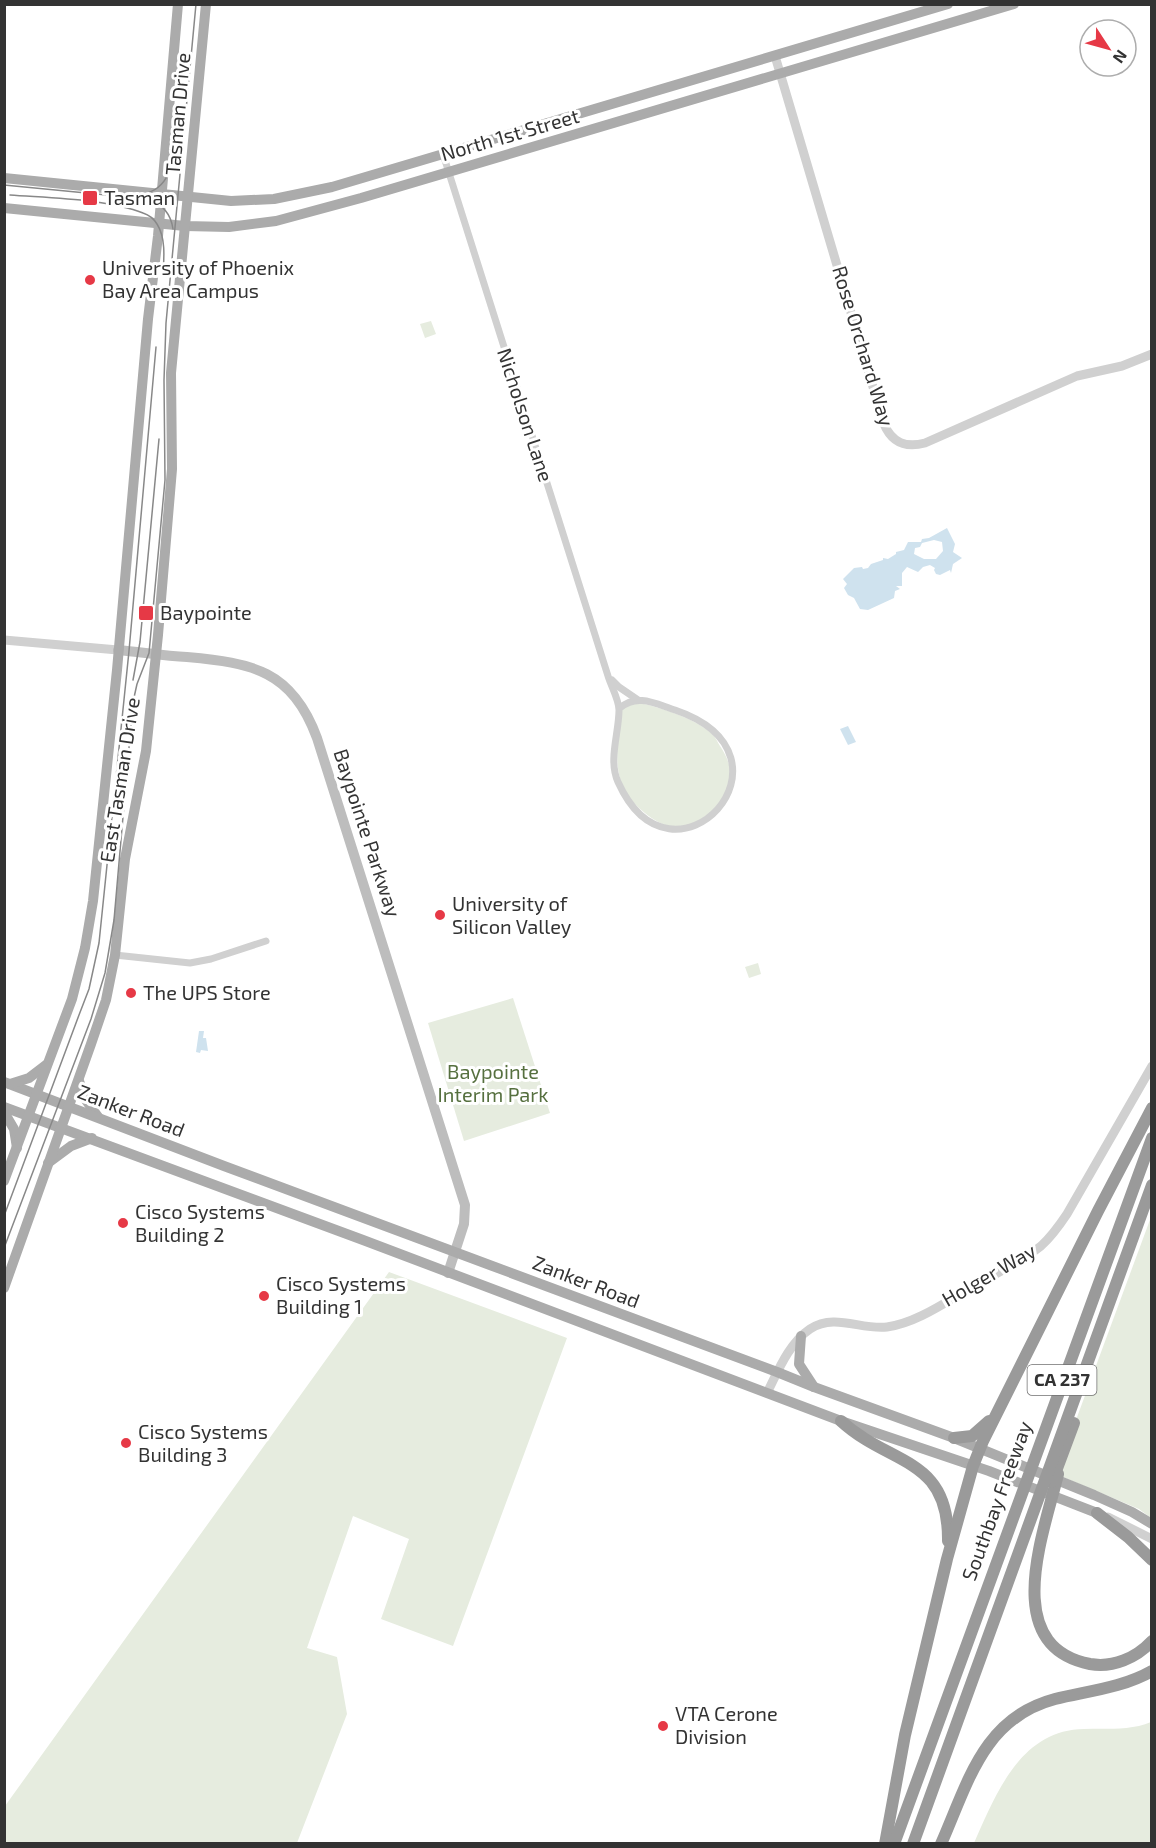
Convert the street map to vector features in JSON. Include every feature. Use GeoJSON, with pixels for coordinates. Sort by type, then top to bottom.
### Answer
{"type":"FeatureCollection","features":[{"type":"Feature","properties":{"kind":"highway"},"geometry":{"type":"LineString","coordinates":[[885,1844],[905,1735],[947,1559],[973,1466],[1098,1211],[1152,1108]]}},
{"type":"Feature","properties":{"kind":"highway","name":"Southbay Freeway"},"geometry":{"type":"LineString","coordinates":[[894,1844],[1152,1138]]}},
{"type":"Feature","properties":{"kind":"highway"},"geometry":{"type":"LineString","coordinates":[[913,1844],[1152,1185]]}},
{"type":"Feature","properties":{"kind":"highway","name":"CA 237"},"geometry":{"type":"LineString","coordinates":[[920,1844],[1024,1555],[1063,1455],[1152,1204]]}},
{"type":"Feature","properties":{"kind":"highway"},"geometry":{"type":"LineString","coordinates":[[954,1438],[968,1437],[977,1433],[1005,1398]]}},
{"type":"Feature","properties":{"kind":"highway"},"geometry":{"type":"LineString","coordinates":[[841,1421],[857,1436],[916,1467],[934,1486],[946,1508],[947,1559]]}},
{"type":"Feature","properties":{"kind":"highway"},"geometry":{"type":"LineString","coordinates":[[1063,1455],[1037,1561],[1034,1602],[1037,1621],[1053,1646],[1077,1661],[1092,1664],[1107,1665],[1121,1662],[1135,1656],[1150,1642]]}},
{"type":"Feature","properties":{"kind":"highway"},"geometry":{"type":"LineString","coordinates":[[1094,1511],[1128,1537],[1152,1560]]}},
{"type":"Feature","properties":{"kind":"highway"},"geometry":{"type":"LineString","coordinates":[[941,1844],[976,1766],[991,1742],[1008,1722],[1038,1705],[1112,1687],[1152,1671]]}},
{"type":"Feature","properties":{"kind":"main road","name":"Tasman Drive"},"geometry":{"type":"LineString","coordinates":[[159,223],[178,4]]}},
{"type":"Feature","properties":{"kind":"main road","name":"Tasman Drive"},"geometry":{"type":"LineString","coordinates":[[185,226],[206,4]]}},
{"type":"Feature","properties":{"kind":"main road","name":"North 1st Street"},"geometry":{"type":"LineString","coordinates":[[4,178],[231,201],[294,196],[332,187],[948,4]]}},
{"type":"Feature","properties":{"kind":"main road","name":"North 1st Street"},"geometry":{"type":"LineString","coordinates":[[4,208],[185,226],[230,226],[270,222],[361,198],[1014,4]]}},
{"type":"Feature","properties":{"kind":"main road","name":"East Tasman Drive"},"geometry":{"type":"LineString","coordinates":[[4,1181],[72,999],[90,924],[159,223]]}},
{"type":"Feature","properties":{"kind":"main road","name":"East Tasman Drive"},"geometry":{"type":"LineString","coordinates":[[4,1288],[106,1000],[115,955],[125,859],[146,751],[172,469],[171,372],[185,226]]}},
{"type":"Feature","properties":{"kind":"main road","name":"Baypointe Parkway"},"geometry":{"type":"LineString","coordinates":[[118,650],[218,660],[253,667],[283,684],[312,723],[465,1205],[464,1224],[448,1273]]}},
{"type":"Feature","properties":{"kind":"main road"},"geometry":{"type":"LineString","coordinates":[[7,1083],[35,1076],[48,1064]]}},
{"type":"Feature","properties":{"kind":"main road"},"geometry":{"type":"LineString","coordinates":[[79,1081],[86,1100],[98,1117]]}},
{"type":"Feature","properties":{"kind":"main road","name":"Zanker Road"},"geometry":{"type":"LineString","coordinates":[[7,1083],[954,1438],[1094,1495],[1152,1524]]}},
{"type":"Feature","properties":{"kind":"main road","name":"Zanker Road"},"geometry":{"type":"LineString","coordinates":[[4,1107],[93,1138],[841,1421],[988,1471],[1094,1511]]}},
{"type":"Feature","properties":{"kind":"main road"},"geometry":{"type":"LineString","coordinates":[[4,1112],[14,1129],[17,1149]]}},
{"type":"Feature","properties":{"kind":"main road"},"geometry":{"type":"LineString","coordinates":[[48,1163],[71,1146],[93,1138]]}},
{"type":"Feature","properties":{"kind":"main road"},"geometry":{"type":"LineString","coordinates":[[801,1336],[799,1364],[814,1387]]}},
{"type":"Feature","properties":{"kind":"street","name":"Rose Orchard Way"},"geometry":{"type":"LineString","coordinates":[[775,56],[884,424],[892,438],[908,446],[925,443],[1070,379],[1122,366],[1152,354]]}},
{"type":"Feature","properties":{"kind":"street","name":"Nicholson Lane"},"geometry":{"type":"LineString","coordinates":[[443,154],[608,676],[620,708],[614,757],[617,780],[630,803],[644,817],[661,828],[680,830],[701,823],[722,805],[734,775],[731,757],[725,743],[706,724],[682,712],[647,700],[638,700],[608,676]]}},
{"type":"Feature","properties":{"kind":"street","name":"Baypointe Parkway"},"geometry":{"type":"LineString","coordinates":[[4,640],[118,650]]}},
{"type":"Feature","properties":{"kind":"street"},"geometry":{"type":"LineString","coordinates":[[620,708],[630,701],[638,700]]}},
{"type":"Feature","properties":{"kind":"street"},"geometry":{"type":"LineString","coordinates":[[115,955],[190,963],[211,959],[266,941]]}},
{"type":"Feature","properties":{"kind":"street","name":"Holger Way"},"geometry":{"type":"LineString","coordinates":[[767,1393],[792,1347],[801,1336],[815,1327],[828,1322],[840,1322],[886,1327],[911,1319],[1036,1249],[1050,1237],[1067,1214],[1152,1066]]}},
{"type":"Feature","properties":{"kind":"street","name":"Zanker Road"},"geometry":{"type":"LineString","coordinates":[[1094,1511],[1152,1539]]}},
{"type":"Feature","properties":{"kind":"green space"},"geometry":{"type":"Polygon","coordinates":[[[431,321],[436,334],[425,338],[420,324],[431,321]]]}},
{"type":"Feature","properties":{"kind":"green space"},"geometry":{"type":"Polygon","coordinates":[[[638,703],[667,710],[707,729],[714,736],[726,757],[730,776],[725,794],[713,810],[697,822],[673,827],[658,822],[636,805],[621,782],[617,753],[622,710],[626,706],[638,703]]]}},
{"type":"Feature","properties":{"kind":"green space"},"geometry":{"type":"Polygon","coordinates":[[[758,963],[761,974],[749,978],[745,967],[758,963]]]}},
{"type":"Feature","properties":{"kind":"green space","name":"Baypointe Interim Park"},"geometry":{"type":"Polygon","coordinates":[[[513,998],[550,1113],[464,1141],[428,1023],[513,998]]]}},
{"type":"Feature","properties":{"kind":"green space"},"geometry":{"type":"Polygon","coordinates":[[[1151,1217],[1151,1518],[1139,1509],[1056,1474],[1151,1217]]]}},
{"type":"Feature","properties":{"kind":"green space"},"geometry":{"type":"Polygon","coordinates":[[[389,1272],[567,1338],[453,1646],[381,1619],[409,1539],[353,1516],[307,1648],[337,1657],[347,1714],[297,1843],[5,1843],[5,1806],[389,1272]]]}},
{"type":"Feature","properties":{"kind":"green space"},"geometry":{"type":"Polygon","coordinates":[[[1151,1722],[1151,1843],[974,1843],[991,1805],[1013,1768],[1043,1740],[1062,1732],[1126,1728],[1151,1722]]]}},
{"type":"Feature","properties":{"kind":"water"},"geometry":{"type":"Polygon","coordinates":[[[947,528],[955,544],[953,552],[962,558],[953,564],[951,573],[950,570],[940,575],[936,574],[935,568],[930,565],[918,572],[907,567],[902,573],[902,586],[896,586],[900,589],[895,591],[894,598],[868,610],[860,609],[854,598],[848,595],[844,588],[847,584],[843,579],[854,568],[868,568],[883,558],[888,559],[896,552],[904,550],[908,542],[921,542],[922,539],[929,538],[947,528]],[[934,540],[922,543],[920,547],[915,548],[914,554],[924,559],[936,559],[943,551],[942,542],[934,540]]]}},
{"type":"Feature","properties":{"kind":"water"},"geometry":{"type":"Polygon","coordinates":[[[848,726],[856,742],[848,745],[840,729],[848,726]]]}},
{"type":"Feature","properties":{"kind":"water"},"geometry":{"type":"Polygon","coordinates":[[[199,1031],[204,1031],[203,1038],[206,1038],[208,1051],[201,1050],[200,1053],[196,1052],[199,1031]]]}},
{"type":"Feature","properties":{"kind":"tram line"},"geometry":{"type":"LineString","coordinates":[[4,1248],[91,1019],[105,973],[114,920],[133,702],[149,653],[165,480],[166,323],[196,4]]}},
{"type":"Feature","properties":{"kind":"tram line"},"geometry":{"type":"LineString","coordinates":[[138,195],[148,193],[161,185],[172,163],[175,146]]}},
{"type":"Feature","properties":{"kind":"tram line"},"geometry":{"type":"LineString","coordinates":[[4,185],[148,199],[165,210],[173,229]]}},
{"type":"Feature","properties":{"kind":"tram line"},"geometry":{"type":"LineString","coordinates":[[10,195],[96,202],[129,208],[151,217],[156,222],[162,236],[163,274]]}},
{"type":"Feature","properties":{"kind":"tram line"},"geometry":{"type":"LineString","coordinates":[[4,1216],[89,989],[99,943],[129,651],[156,347]]}},
{"type":"Feature","properties":{"kind":"tram line"},"geometry":{"type":"LineString","coordinates":[[133,680],[140,642],[159,439]]}},
{"type":"Feature","properties":{"kind":"place","name":"Tasman"},"geometry":{"type":"Point","coordinates":[90,198]}},
{"type":"Feature","properties":{"kind":"place","name":"University of Phoenix Bay Area Campus"},"geometry":{"type":"Point","coordinates":[90,280]}},
{"type":"Feature","properties":{"kind":"place","name":"Baypointe"},"geometry":{"type":"Point","coordinates":[146,613]}},
{"type":"Feature","properties":{"kind":"place","name":"University of Silicon Valley"},"geometry":{"type":"Point","coordinates":[440,915]}},
{"type":"Feature","properties":{"kind":"place","name":"The UPS Store"},"geometry":{"type":"Point","coordinates":[131,993]}},
{"type":"Feature","properties":{"kind":"place","name":"Cisco Systems Building 2"},"geometry":{"type":"Point","coordinates":[123,1223]}},
{"type":"Feature","properties":{"kind":"place","name":"Cisco Systems Building 1"},"geometry":{"type":"Point","coordinates":[264,1296]}},
{"type":"Feature","properties":{"kind":"place","name":"Cisco Systems Building 3"},"geometry":{"type":"Point","coordinates":[126,1443]}},
{"type":"Feature","properties":{"kind":"place","name":"VTA Cerone Division"},"geometry":{"type":"Point","coordinates":[663,1726]}}]}
